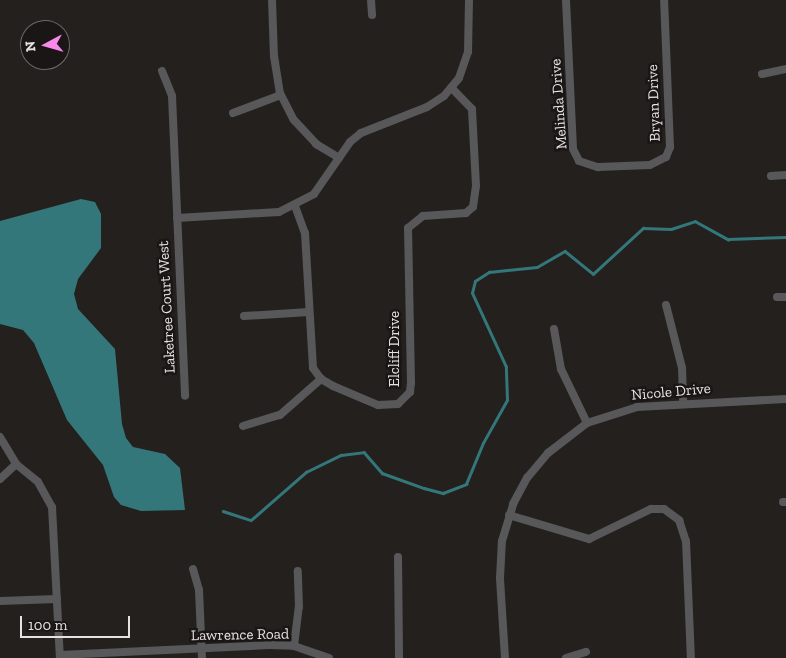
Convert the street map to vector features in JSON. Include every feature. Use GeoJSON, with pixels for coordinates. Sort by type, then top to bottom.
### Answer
{"type":"FeatureCollection","features":[{"type":"Feature","properties":{"kind":"street"},"geometry":{"type":"LineString","coordinates":[[272,0],[274,56],[281,95],[294,120],[316,144],[339,158]]}},
{"type":"Feature","properties":{"kind":"street"},"geometry":{"type":"LineString","coordinates":[[371,0],[372,15]]}},
{"type":"Feature","properties":{"kind":"street"},"geometry":{"type":"LineString","coordinates":[[177,218],[258,215],[295,206],[314,194],[339,158],[361,133],[427,107],[459,78],[468,52],[469,0]]}},
{"type":"Feature","properties":{"kind":"street","name":"Melinda Drive"},"geometry":{"type":"LineString","coordinates":[[566,0],[573,149],[579,161],[588,167],[621,167]]}},
{"type":"Feature","properties":{"kind":"street","name":"Bryan Drive"},"geometry":{"type":"LineString","coordinates":[[621,167],[659,162],[670,147],[664,0]]}},
{"type":"Feature","properties":{"kind":"street"},"geometry":{"type":"LineString","coordinates":[[762,74],[786,69]]}},
{"type":"Feature","properties":{"kind":"street","name":"Laketree Court West"},"geometry":{"type":"LineString","coordinates":[[162,71],[172,96],[185,396]]}},
{"type":"Feature","properties":{"kind":"street","name":"Elcliff Drive"},"geometry":{"type":"LineString","coordinates":[[321,380],[378,405],[398,404],[410,392],[408,228],[414,220],[423,216],[466,212],[473,206],[476,186],[472,109],[451,87]]}},
{"type":"Feature","properties":{"kind":"street"},"geometry":{"type":"LineString","coordinates":[[233,113],[281,95]]}},
{"type":"Feature","properties":{"kind":"street"},"geometry":{"type":"LineString","coordinates":[[771,176],[786,175]]}},
{"type":"Feature","properties":{"kind":"street"},"geometry":{"type":"LineString","coordinates":[[244,426],[280,415],[321,380],[313,368],[305,233],[295,206]]}},
{"type":"Feature","properties":{"kind":"street"},"geometry":{"type":"LineString","coordinates":[[777,297],[786,297]]}},
{"type":"Feature","properties":{"kind":"street"},"geometry":{"type":"LineString","coordinates":[[666,305],[682,368],[683,403]]}},
{"type":"Feature","properties":{"kind":"street"},"geometry":{"type":"LineString","coordinates":[[244,316],[309,312]]}},
{"type":"Feature","properties":{"kind":"street"},"geometry":{"type":"LineString","coordinates":[[554,329],[561,369],[587,423]]}},
{"type":"Feature","properties":{"kind":"street","name":"Nicole Drive"},"geometry":{"type":"LineString","coordinates":[[505,658],[500,559],[509,515],[534,469],[565,438],[587,423],[637,406],[786,399]]}},
{"type":"Feature","properties":{"kind":"street"},"geometry":{"type":"LineString","coordinates":[[0,437],[16,464],[38,482],[52,507],[60,656]]}},
{"type":"Feature","properties":{"kind":"street"},"geometry":{"type":"LineString","coordinates":[[0,479],[16,464]]}},
{"type":"Feature","properties":{"kind":"street"},"geometry":{"type":"LineString","coordinates":[[509,515],[589,539],[651,509],[664,509],[679,520],[686,541],[691,658]]}},
{"type":"Feature","properties":{"kind":"street"},"geometry":{"type":"LineString","coordinates":[[398,557],[399,658]]}},
{"type":"Feature","properties":{"kind":"street"},"geometry":{"type":"LineString","coordinates":[[193,569],[199,596],[202,658]]}},
{"type":"Feature","properties":{"kind":"street"},"geometry":{"type":"LineString","coordinates":[[294,646],[299,607],[298,571]]}},
{"type":"Feature","properties":{"kind":"street"},"geometry":{"type":"LineString","coordinates":[[0,601],[57,599]]}},
{"type":"Feature","properties":{"kind":"street","name":"Lawrence Road"},"geometry":{"type":"LineString","coordinates":[[60,656],[294,646],[329,658]]}},
{"type":"Feature","properties":{"kind":"street"},"geometry":{"type":"LineString","coordinates":[[566,658],[586,652]]}},
{"type":"Feature","properties":{"kind":"water"},"geometry":{"type":"Polygon","coordinates":[[[81,199],[95,202],[101,214],[101,248],[78,279],[74,294],[78,309],[115,349],[122,424],[126,438],[133,447],[165,454],[180,468],[185,510],[141,511],[121,505],[114,497],[103,465],[67,420],[34,343],[23,330],[0,324],[0,221],[81,199]]]}},
{"type":"Feature","properties":{"kind":"waterway"},"geometry":{"type":"LineString","coordinates":[[223,511],[251,520],[306,472],[341,455],[364,452],[382,473],[424,488],[443,493],[466,484],[483,443],[507,400],[506,367],[472,293],[475,281],[489,272],[537,267],[565,251],[593,274],[643,228],[671,229],[695,221],[728,239],[786,237]]}}]}
